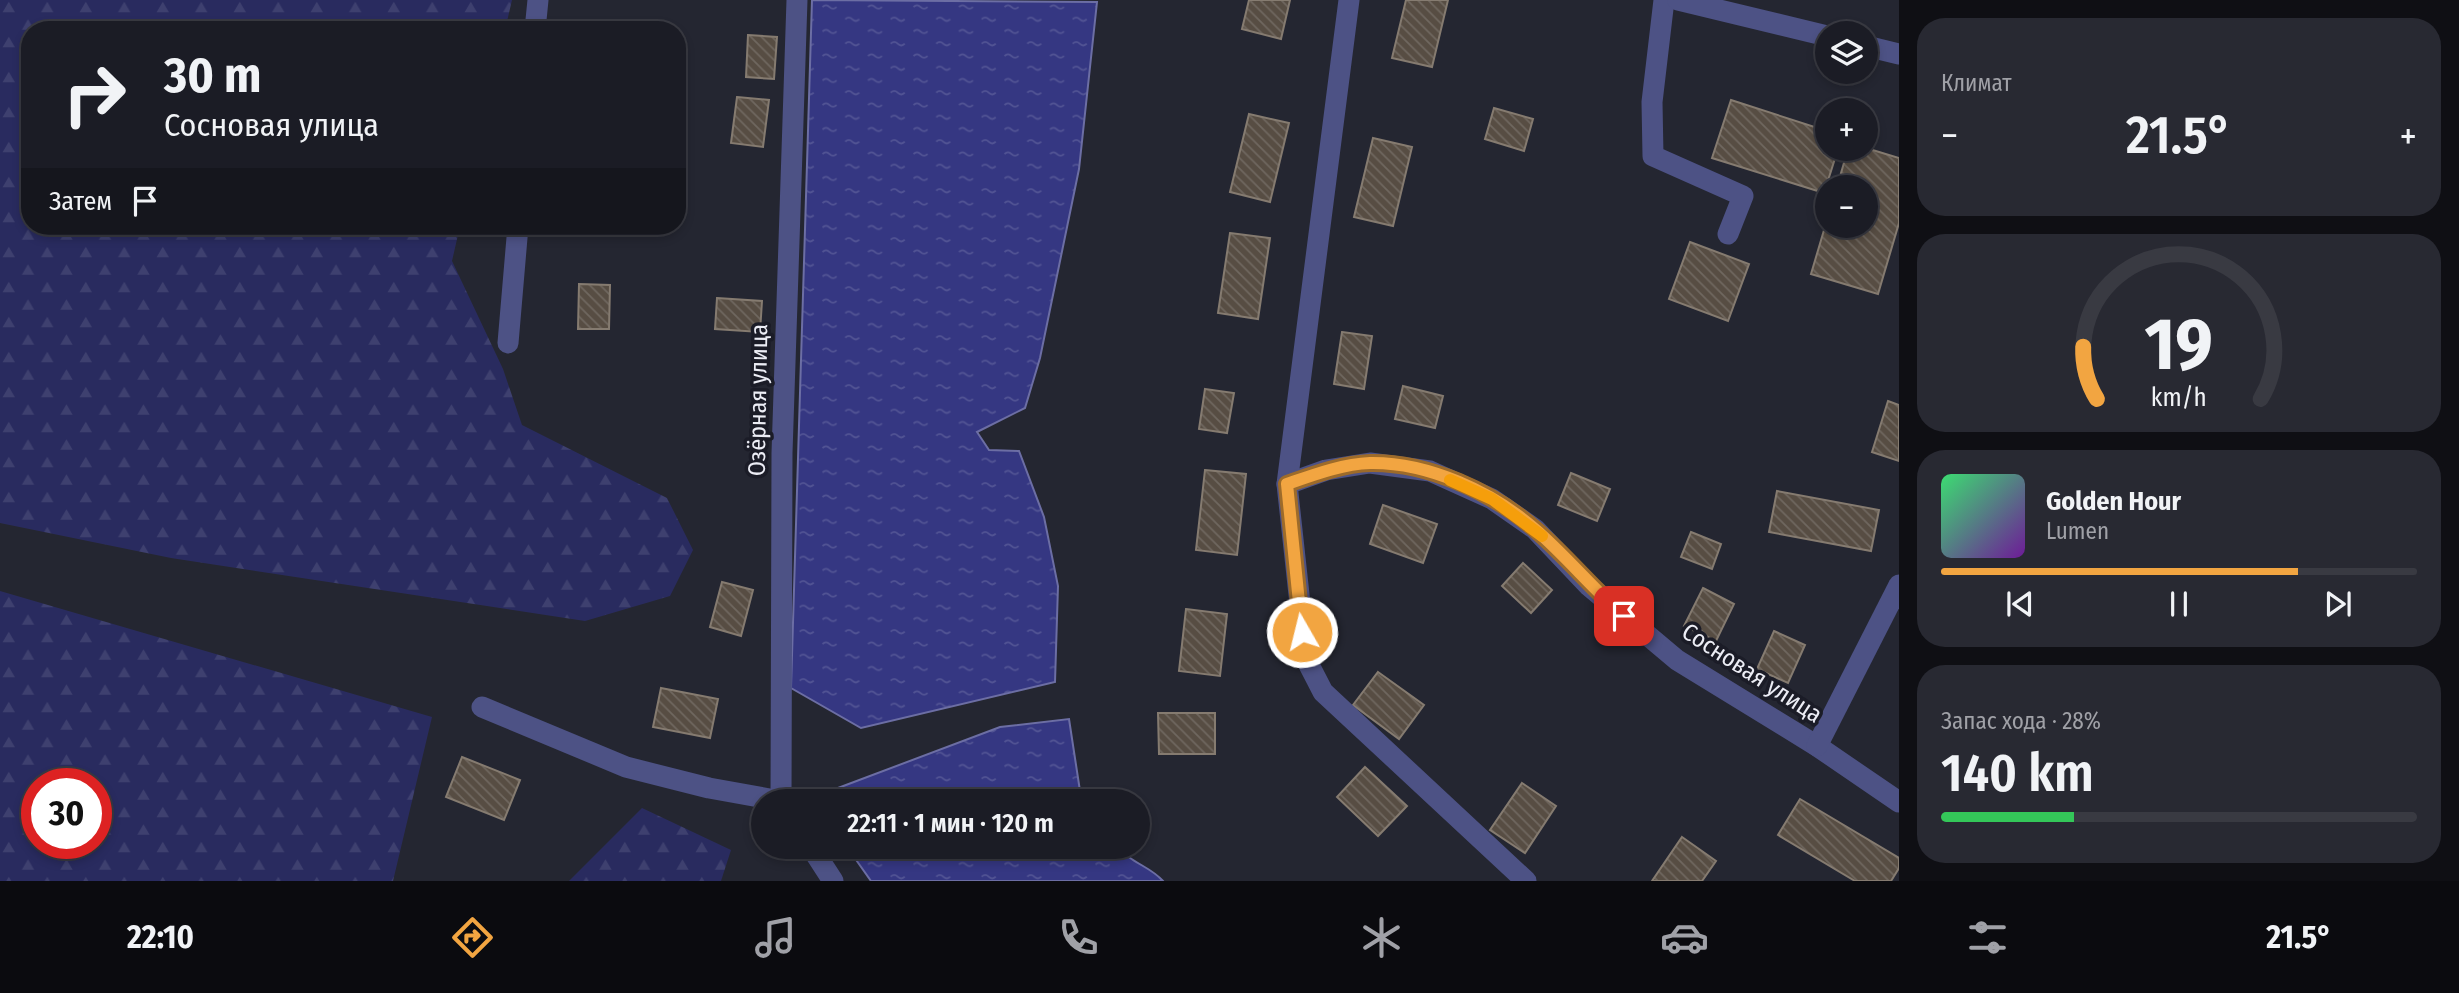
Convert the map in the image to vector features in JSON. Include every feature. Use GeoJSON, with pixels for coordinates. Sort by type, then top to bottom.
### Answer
{"type":"FeatureCollection","features":[{"type":"Feature","properties":{"kind":"street"},"geometry":{"type":"LineString","coordinates":[[536,21],[538,0]]}},
{"type":"Feature","properties":{"kind":"street","name":"Озёрная улица"},"geometry":{"type":"LineString","coordinates":[[781,789],[782,453],[797,0]]}},
{"type":"Feature","properties":{"kind":"street"},"geometry":{"type":"LineString","coordinates":[[1349,0],[1287,484],[1294,577],[1306,659],[1322,692],[1526,881]]}},
{"type":"Feature","properties":{"kind":"street"},"geometry":{"type":"LineString","coordinates":[[1664,0],[1652,102],[1653,156],[1743,196],[1728,234]]}},
{"type":"Feature","properties":{"kind":"street"},"geometry":{"type":"LineString","coordinates":[[1678,0],[1815,33]]}},
{"type":"Feature","properties":{"kind":"street"},"geometry":{"type":"LineString","coordinates":[[1878,49],[1899,54]]}},
{"type":"Feature","properties":{"kind":"street"},"geometry":{"type":"LineString","coordinates":[[508,343],[517,235]]}},
{"type":"Feature","properties":{"kind":"street","name":"Сосновая улица"},"geometry":{"type":"LineString","coordinates":[[1287,484],[1326,471],[1370,463],[1430,471],[1492,499],[1535,529],[1589,586],[1677,660],[1817,746],[1899,802]]}},
{"type":"Feature","properties":{"kind":"street"},"geometry":{"type":"LineString","coordinates":[[1817,746],[1899,585]]}},
{"type":"Feature","properties":{"kind":"street"},"geometry":{"type":"LineString","coordinates":[[482,707],[626,767],[751,796]]}},
{"type":"Feature","properties":{"kind":"street"},"geometry":{"type":"LineString","coordinates":[[819,859],[833,881]]}},
{"type":"Feature","properties":{"kind":"green space"},"geometry":{"type":"Polygon","coordinates":[[[0,0],[512,0],[507,21],[21,21],[21,235],[458,235],[452,261],[503,369],[522,425],[667,498],[693,550],[670,596],[585,621],[171,558],[0,523],[0,0]]]}},
{"type":"Feature","properties":{"kind":"green space"},"geometry":{"type":"Polygon","coordinates":[[[0,591],[432,717],[393,881],[0,881],[0,591]]]}},
{"type":"Feature","properties":{"kind":"green space"},"geometry":{"type":"Polygon","coordinates":[[[642,808],[731,850],[721,881],[569,881],[642,808]]]}},
{"type":"Feature","properties":{"kind":"water"},"geometry":{"type":"Polygon","coordinates":[[[812,0],[1097,2],[1079,169],[1040,358],[1025,408],[977,432],[989,450],[1019,451],[1044,517],[1058,586],[1055,682],[861,728],[791,688],[812,0]]]}},
{"type":"Feature","properties":{"kind":"water"},"geometry":{"type":"Polygon","coordinates":[[[1069,719],[1080,789],[838,789],[838,788],[1000,727],[1069,719]]]}},
{"type":"Feature","properties":{"kind":"water"},"geometry":{"type":"Polygon","coordinates":[[[855,859],[1132,859],[1163,881],[871,881],[855,859]]]}},
{"type":"Feature","properties":{"kind":"building"},"geometry":{"type":"Polygon","coordinates":[[[1249,0],[1290,0],[1281,39],[1242,29],[1249,0]]]}},
{"type":"Feature","properties":{"kind":"building"},"geometry":{"type":"Polygon","coordinates":[[[1406,0],[1448,0],[1432,67],[1392,58],[1406,0]]]}},
{"type":"Feature","properties":{"kind":"building"},"geometry":{"type":"Polygon","coordinates":[[[748,35],[777,37],[774,79],[746,77],[748,35]]]}},
{"type":"Feature","properties":{"kind":"building"},"geometry":{"type":"Polygon","coordinates":[[[737,97],[769,100],[763,147],[731,143],[737,97]]]}},
{"type":"Feature","properties":{"kind":"building"},"geometry":{"type":"Polygon","coordinates":[[[1731,100],[1815,127],[1815,161],[1834,161],[1830,175],[1815,175],[1815,190],[1712,158],[1731,100]]]}},
{"type":"Feature","properties":{"kind":"building"},"geometry":{"type":"Polygon","coordinates":[[[1494,108],[1533,119],[1524,151],[1485,139],[1494,108]]]}},
{"type":"Feature","properties":{"kind":"building"},"geometry":{"type":"Polygon","coordinates":[[[1249,114],[1289,123],[1270,202],[1230,192],[1249,114]]]}},
{"type":"Feature","properties":{"kind":"building"},"geometry":{"type":"Polygon","coordinates":[[[1373,138],[1412,147],[1393,226],[1354,217],[1373,138]]]}},
{"type":"Feature","properties":{"kind":"building"},"geometry":{"type":"Polygon","coordinates":[[[1878,152],[1899,158],[1899,223],[1878,294],[1811,274],[1822,238],[1878,238],[1878,175],[1840,175],[1845,161],[1878,161],[1878,152]]]}},
{"type":"Feature","properties":{"kind":"building"},"geometry":{"type":"Polygon","coordinates":[[[1230,233],[1270,238],[1258,319],[1218,313],[1230,233]]]}},
{"type":"Feature","properties":{"kind":"building"},"geometry":{"type":"Polygon","coordinates":[[[1690,242],[1749,264],[1728,321],[1669,299],[1690,242]]]}},
{"type":"Feature","properties":{"kind":"building"},"geometry":{"type":"Polygon","coordinates":[[[579,284],[610,285],[609,329],[578,329],[579,284]]]}},
{"type":"Feature","properties":{"kind":"building"},"geometry":{"type":"Polygon","coordinates":[[[717,298],[762,301],[760,332],[715,329],[717,298]]]}},
{"type":"Feature","properties":{"kind":"building"},"geometry":{"type":"Polygon","coordinates":[[[1342,332],[1372,336],[1364,389],[1334,384],[1342,332]]]}},
{"type":"Feature","properties":{"kind":"building"},"geometry":{"type":"Polygon","coordinates":[[[1403,386],[1443,396],[1435,428],[1395,419],[1403,386]]]}},
{"type":"Feature","properties":{"kind":"building"},"geometry":{"type":"Polygon","coordinates":[[[1205,389],[1234,393],[1227,433],[1199,429],[1205,389]]]}},
{"type":"Feature","properties":{"kind":"building"},"geometry":{"type":"Polygon","coordinates":[[[1888,401],[1899,405],[1899,461],[1872,452],[1888,401]]]}},
{"type":"Feature","properties":{"kind":"building"},"geometry":{"type":"Polygon","coordinates":[[[1205,470],[1246,474],[1237,555],[1196,550],[1205,470]]]}},
{"type":"Feature","properties":{"kind":"building"},"geometry":{"type":"Polygon","coordinates":[[[1571,473],[1610,489],[1597,521],[1558,505],[1571,473]]]}},
{"type":"Feature","properties":{"kind":"building"},"geometry":{"type":"Polygon","coordinates":[[[1777,491],[1879,510],[1871,551],[1769,532],[1777,491]]]}},
{"type":"Feature","properties":{"kind":"building"},"geometry":{"type":"Polygon","coordinates":[[[1383,505],[1437,524],[1423,563],[1370,544],[1383,505]]]}},
{"type":"Feature","properties":{"kind":"building"},"geometry":{"type":"Polygon","coordinates":[[[1691,532],[1721,544],[1712,569],[1681,557],[1691,532]]]}},
{"type":"Feature","properties":{"kind":"building"},"geometry":{"type":"Polygon","coordinates":[[[1523,563],[1552,590],[1531,613],[1502,586],[1523,563]]]}},
{"type":"Feature","properties":{"kind":"building"},"geometry":{"type":"Polygon","coordinates":[[[722,582],[753,590],[741,636],[710,627],[722,582]]]}},
{"type":"Feature","properties":{"kind":"building"},"geometry":{"type":"Polygon","coordinates":[[[1703,588],[1734,604],[1716,641],[1684,626],[1703,588]]]}},
{"type":"Feature","properties":{"kind":"building"},"geometry":{"type":"Polygon","coordinates":[[[1186,609],[1227,614],[1220,676],[1179,671],[1186,609]]]}},
{"type":"Feature","properties":{"kind":"building"},"geometry":{"type":"Polygon","coordinates":[[[1774,631],[1805,645],[1788,683],[1757,669],[1774,631]]]}},
{"type":"Feature","properties":{"kind":"building"},"geometry":{"type":"Polygon","coordinates":[[[1378,672],[1424,705],[1399,739],[1353,705],[1378,672]]]}},
{"type":"Feature","properties":{"kind":"building"},"geometry":{"type":"Polygon","coordinates":[[[661,688],[718,699],[710,738],[653,727],[661,688]]]}},
{"type":"Feature","properties":{"kind":"building"},"geometry":{"type":"Polygon","coordinates":[[[1158,713],[1215,713],[1215,754],[1159,754],[1158,713]]]}},
{"type":"Feature","properties":{"kind":"building"},"geometry":{"type":"Polygon","coordinates":[[[462,757],[520,780],[504,820],[446,797],[462,757]]]}},
{"type":"Feature","properties":{"kind":"building"},"geometry":{"type":"Polygon","coordinates":[[[1365,767],[1407,806],[1378,836],[1337,797],[1365,767]]]}},
{"type":"Feature","properties":{"kind":"building"},"geometry":{"type":"Polygon","coordinates":[[[1522,783],[1556,806],[1525,853],[1490,830],[1522,783]]]}},
{"type":"Feature","properties":{"kind":"building"},"geometry":{"type":"Polygon","coordinates":[[[1800,799],[1899,858],[1899,868],[1891,881],[1855,881],[1778,835],[1800,799]]]}},
{"type":"Feature","properties":{"kind":"building"},"geometry":{"type":"Polygon","coordinates":[[[1682,837],[1716,861],[1702,881],[1652,881],[1682,837]]]}},
{"type":"Feature","properties":{"kind":"slow traffic"},"geometry":{"type":"LineString","coordinates":[[1450,480],[1492,499],[1542,536]]}},
{"type":"Feature","properties":{"kind":"route"},"geometry":{"type":"LineString","coordinates":[[1302,632],[1294,577],[1287,484],[1326,471],[1370,463],[1430,471],[1492,499],[1535,529],[1589,586],[1624,616]]}}]}
